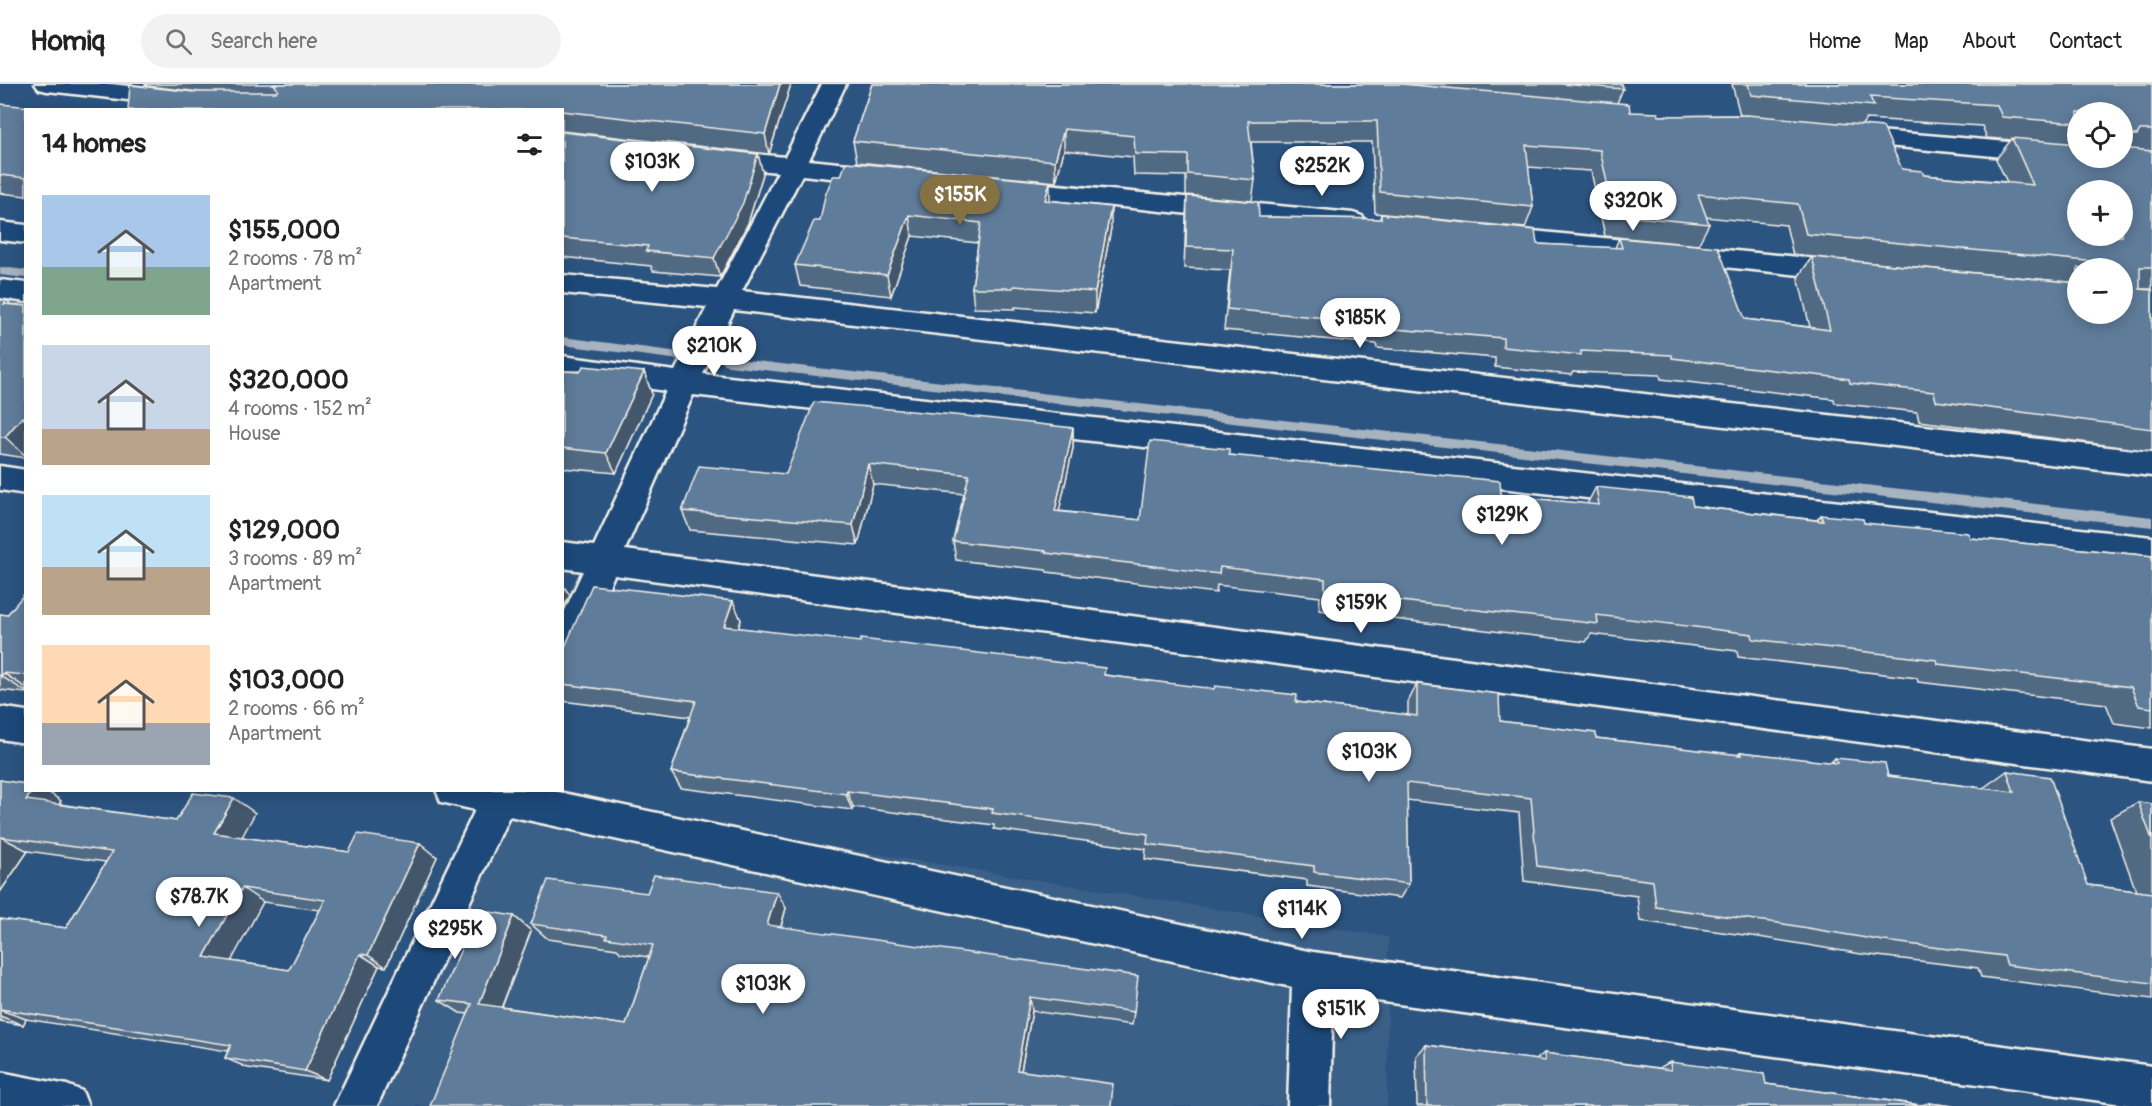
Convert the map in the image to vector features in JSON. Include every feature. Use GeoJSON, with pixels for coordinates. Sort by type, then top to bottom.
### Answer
{"type":"FeatureCollection","features":[{"type":"Feature","properties":{"kind":"street"},"geometry":{"type":"LineString","coordinates":[[47,84],[196,100]]}},
{"type":"Feature","properties":{"kind":"street"},"geometry":{"type":"LineString","coordinates":[[564,652],[685,383],[725,299],[795,167],[834,84]]}},
{"type":"Feature","properties":{"kind":"street"},"geometry":{"type":"LineString","coordinates":[[1815,133],[2067,155]]}},
{"type":"Feature","properties":{"kind":"street"},"geometry":{"type":"LineString","coordinates":[[690,156],[914,179]]}},
{"type":"Feature","properties":{"kind":"street"},"geometry":{"type":"LineString","coordinates":[[985,186],[1377,225]]}},
{"type":"Feature","properties":{"kind":"street"},"geometry":{"type":"LineString","coordinates":[[0,231],[24,234]]}},
{"type":"Feature","properties":{"kind":"street"},"geometry":{"type":"LineString","coordinates":[[1472,234],[1876,274]]}},
{"type":"Feature","properties":{"kind":"street"},"geometry":{"type":"LineString","coordinates":[[564,284],[725,299],[2152,464]]}},
{"type":"Feature","properties":{"kind":"street"},"geometry":{"type":"LineString","coordinates":[[0,289],[24,293]]}},
{"type":"Feature","properties":{"kind":"street"},"geometry":{"type":"LineString","coordinates":[[564,366],[685,383],[2152,550]]}},
{"type":"Feature","properties":{"kind":"street"},"geometry":{"type":"LineString","coordinates":[[0,478],[24,482]]}},
{"type":"Feature","properties":{"kind":"street"},"geometry":{"type":"LineString","coordinates":[[564,555],[2152,765]]}},
{"type":"Feature","properties":{"kind":"street"},"geometry":{"type":"LineString","coordinates":[[0,723],[24,727]]}},
{"type":"Feature","properties":{"kind":"street"},"geometry":{"type":"LineString","coordinates":[[478,792],[502,794],[1313,972],[2152,1087]]}},
{"type":"Feature","properties":{"kind":"street"},"geometry":{"type":"LineString","coordinates":[[355,1106],[502,794]]}},
{"type":"Feature","properties":{"kind":"street"},"geometry":{"type":"LineString","coordinates":[[1309,1106],[1313,972]]}},
{"type":"Feature","properties":{"kind":"street"},"geometry":{"type":"LineString","coordinates":[[0,1093],[67,1106]]}},
{"type":"Feature","properties":{"kind":"shaded area"},"geometry":{"type":"Polygon","coordinates":[[[508,794],[1388,937],[1387,1106],[362,1106],[508,794]]]}},
{"type":"Feature","properties":{"kind":"building"},"geometry":{"type":"Polygon","coordinates":[[[274,84],[780,84],[765,134],[564,111],[564,108],[128,108],[130,85],[194,92],[276,92],[278,90],[274,84]]]}},
{"type":"Feature","properties":{"kind":"building"},"geometry":{"type":"Polygon","coordinates":[[[872,84],[1401,84],[1629,104],[1630,112],[1658,113],[1659,116],[1747,115],[1883,127],[1902,169],[1922,171],[1924,175],[2033,185],[2012,138],[2067,143],[2067,168],[2133,168],[2133,149],[2152,151],[2152,267],[2140,267],[2140,289],[2152,290],[2152,429],[1936,401],[1934,392],[1850,383],[1849,379],[1672,358],[1672,355],[1581,351],[1581,355],[1503,347],[1503,338],[1382,328],[1382,323],[1227,309],[1233,249],[1186,247],[1187,196],[1258,202],[1259,217],[1381,219],[1381,214],[1535,230],[1537,244],[1622,248],[1619,238],[1718,247],[1745,319],[1830,330],[1812,257],[2067,282],[2067,324],[2133,324],[2133,258],[2067,259],[1806,234],[1798,204],[1698,194],[1709,224],[1614,215],[1600,150],[1526,145],[1533,207],[1380,192],[1377,121],[1248,121],[1255,180],[1188,174],[1188,155],[1135,154],[1134,136],[1064,129],[1055,161],[853,141],[872,84]]]}},
{"type":"Feature","properties":{"kind":"building"},"geometry":{"type":"Polygon","coordinates":[[[1562,84],[1622,84],[1623,89],[1562,84]]]}},
{"type":"Feature","properties":{"kind":"building"},"geometry":{"type":"Polygon","coordinates":[[[1748,84],[2152,84],[2152,130],[2140,130],[2137,135],[2133,135],[2133,102],[2067,102],[2067,122],[2002,117],[1997,105],[1870,97],[1874,106],[1751,95],[1748,84]]]}},
{"type":"Feature","properties":{"kind":"building"},"geometry":{"type":"Polygon","coordinates":[[[0,104],[41,108],[24,108],[24,178],[0,175],[0,104]]]}},
{"type":"Feature","properties":{"kind":"building"},"geometry":{"type":"Polygon","coordinates":[[[564,132],[758,154],[743,203],[714,258],[646,251],[648,246],[564,238],[564,132]]]}},
{"type":"Feature","properties":{"kind":"building"},"geometry":{"type":"Polygon","coordinates":[[[846,162],[1050,182],[1045,200],[1111,207],[1095,292],[1014,286],[1013,288],[972,288],[981,223],[909,215],[887,275],[795,265],[814,221],[820,221],[825,196],[833,176],[841,176],[846,162]]]}},
{"type":"Feature","properties":{"kind":"building"},"geometry":{"type":"Polygon","coordinates":[[[0,300],[7,300],[4,304],[24,306],[24,418],[5,437],[0,437],[0,300]]]}},
{"type":"Feature","properties":{"kind":"building"},"geometry":{"type":"Polygon","coordinates":[[[583,366],[644,372],[606,453],[564,448],[564,371],[580,372],[583,366]]]}},
{"type":"Feature","properties":{"kind":"building"},"geometry":{"type":"Polygon","coordinates":[[[814,402],[1073,428],[1055,511],[1140,520],[1150,441],[1229,449],[1229,455],[1500,481],[1501,495],[1599,505],[1596,487],[1691,497],[1693,506],[1823,521],[1821,515],[1863,519],[1864,523],[1968,533],[1970,538],[2152,556],[2152,708],[2139,706],[2131,687],[1938,664],[1937,660],[1753,639],[1752,634],[1597,615],[1598,624],[1325,592],[1325,579],[1220,567],[1219,574],[953,541],[969,475],[868,464],[853,525],[682,511],[699,466],[786,474],[814,402]]]}},
{"type":"Feature","properties":{"kind":"building"},"geometry":{"type":"Polygon","coordinates":[[[592,585],[733,601],[724,626],[860,642],[861,639],[1105,668],[1104,675],[1214,689],[1215,686],[1297,695],[1296,702],[1417,716],[1417,684],[1499,694],[1500,721],[1596,733],[1596,738],[1741,755],[1740,752],[1837,763],[1835,758],[1885,763],[1888,776],[2014,792],[2007,771],[2050,777],[2088,885],[2152,893],[2152,983],[2007,965],[2004,956],[1884,941],[1778,923],[1656,907],[1653,881],[1537,866],[1531,798],[1407,783],[1409,884],[1314,872],[1314,866],[1147,844],[1148,834],[992,813],[993,809],[847,791],[846,794],[671,772],[696,701],[564,684],[564,649],[592,585]]]}},
{"type":"Feature","properties":{"kind":"building"},"geometry":{"type":"Polygon","coordinates":[[[24,594],[24,675],[3,673],[0,676],[0,614],[7,615],[24,594]]]}},
{"type":"Feature","properties":{"kind":"building"},"geometry":{"type":"Polygon","coordinates":[[[0,780],[24,784],[24,792],[31,792],[26,800],[176,821],[193,793],[234,798],[214,833],[349,852],[358,834],[420,843],[368,955],[360,954],[305,1071],[225,1058],[231,1045],[0,1009],[0,919],[66,928],[112,852],[1,837],[0,780]],[[242,888],[204,957],[289,970],[325,900],[242,888]]]}},
{"type":"Feature","properties":{"kind":"building"},"geometry":{"type":"Polygon","coordinates":[[[2138,802],[2152,804],[2152,839],[2138,802]]]}},
{"type":"Feature","properties":{"kind":"building"},"geometry":{"type":"Polygon","coordinates":[[[654,875],[777,892],[767,925],[1138,976],[1134,1012],[1030,997],[1017,1070],[1113,1084],[1111,1106],[430,1106],[472,1004],[439,1000],[478,910],[514,916],[479,1004],[626,1025],[653,945],[606,938],[607,935],[531,924],[548,880],[647,893],[654,875]]]}},
{"type":"Feature","properties":{"kind":"building"},"geometry":{"type":"Polygon","coordinates":[[[1426,1045],[1545,1061],[1544,1053],[1671,1070],[1670,1062],[1764,1074],[1766,1084],[1926,1106],[1427,1106],[1426,1045]]]}},
{"type":"Feature","properties":{"kind":"building"},"geometry":{"type":"Polygon","coordinates":[[[1929,1103],[1953,1106],[1930,1106],[1929,1103]]]}},
{"type":"Feature","properties":{"kind":"waterway"},"geometry":{"type":"LineString","coordinates":[[0,271],[24,274]]}},
{"type":"Feature","properties":{"kind":"waterway"},"geometry":{"type":"LineString","coordinates":[[564,341],[680,356]]}},
{"type":"Feature","properties":{"kind":"waterway"},"geometry":{"type":"LineString","coordinates":[[728,362],[2152,522]]}}]}
